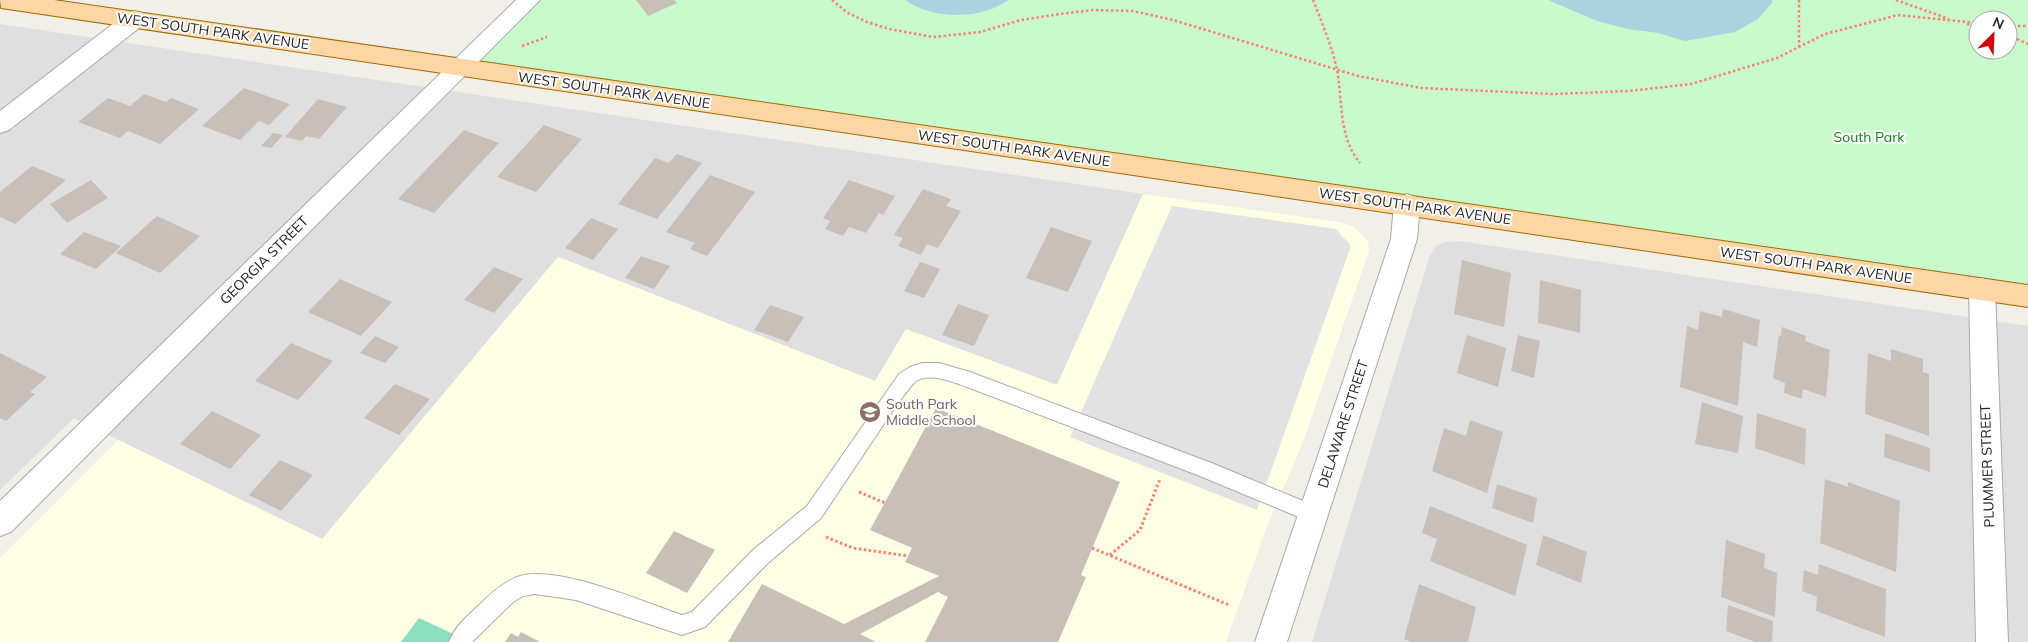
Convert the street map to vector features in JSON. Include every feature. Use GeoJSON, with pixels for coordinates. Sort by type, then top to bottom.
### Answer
{"type":"FeatureCollection","features":[{"type":"Feature","properties":{"kind":"main road","name":"WEST SOUTH PARK AVENUE"},"geometry":{"type":"LineString","coordinates":[[1,0],[2028,296]]}},
{"type":"Feature","properties":{"kind":"street","name":"GEORGIA STREET"},"geometry":{"type":"LineString","coordinates":[[0,522],[529,0]]}},
{"type":"Feature","properties":{"kind":"street"},"geometry":{"type":"LineString","coordinates":[[0,124],[135,19]]}},
{"type":"Feature","properties":{"kind":"street","name":"DELAWARE STREET"},"geometry":{"type":"LineString","coordinates":[[1271,642],[1404,239],[1407,204]]}},
{"type":"Feature","properties":{"kind":"street","name":"PLUMMER STREET"},"geometry":{"type":"LineString","coordinates":[[1982,289],[1992,642]]}},
{"type":"Feature","properties":{"kind":"lane"},"geometry":{"type":"LineString","coordinates":[[459,642],[498,602],[519,586],[531,583],[560,586],[682,625],[698,620],[761,556],[814,512],[894,394],[909,376],[922,371],[936,370],[955,375],[1170,456],[1313,514]]}},
{"type":"Feature","properties":{"kind":"path"},"geometry":{"type":"LineString","coordinates":[[832,0],[848,13],[867,22],[889,29],[933,37],[980,32],[1021,20],[1060,14],[1093,10],[1133,10],[1173,20],[1337,71],[1421,88],[1553,94],[1629,91],[1690,84],[1777,58],[1825,34],[1898,15],[1968,23]]}},
{"type":"Feature","properties":{"kind":"path"},"geometry":{"type":"LineString","coordinates":[[1314,0],[1337,71],[1344,125],[1351,153],[1360,163]]}},
{"type":"Feature","properties":{"kind":"path"},"geometry":{"type":"LineString","coordinates":[[1799,0],[1799,47]]}},
{"type":"Feature","properties":{"kind":"path"},"geometry":{"type":"LineString","coordinates":[[1896,0],[1954,21]]}},
{"type":"Feature","properties":{"kind":"path"},"geometry":{"type":"LineString","coordinates":[[520,47],[547,37]]}},
{"type":"Feature","properties":{"kind":"path"},"geometry":{"type":"LineString","coordinates":[[1110,555],[1140,530],[1170,456]]}},
{"type":"Feature","properties":{"kind":"path"},"geometry":{"type":"LineString","coordinates":[[798,526],[852,548],[908,556]]}},
{"type":"Feature","properties":{"kind":"path"},"geometry":{"type":"LineString","coordinates":[[1092,548],[1229,605]]}},
{"type":"Feature","properties":{"kind":"shaded area"},"geometry":{"type":"Polygon","coordinates":[[[0,24],[1143,194],[1057,385],[906,329],[875,381],[558,257],[322,539],[74,418],[0,490],[0,24]]]}},
{"type":"Feature","properties":{"kind":"shaded area","name":"South Park Middle School"},"geometry":{"type":"Polygon","coordinates":[[[1143,194],[1339,222],[1354,227],[1368,241],[1369,251],[1303,442],[1266,529],[1226,642],[0,642],[0,558],[118,440],[322,539],[558,257],[875,381],[906,329],[1057,385],[1143,194]]]}},
{"type":"Feature","properties":{"kind":"shaded area"},"geometry":{"type":"Polygon","coordinates":[[[1172,206],[1336,229],[1351,246],[1257,510],[1070,437],[1172,206]]]}},
{"type":"Feature","properties":{"kind":"shaded area"},"geometry":{"type":"Polygon","coordinates":[[[1460,241],[2028,326],[2028,642],[1312,642],[1429,258],[1436,246],[1444,242],[1460,241]]]}},
{"type":"Feature","properties":{"kind":"green space","name":"South Park"},"geometry":{"type":"Polygon","coordinates":[[[529,0],[2028,0],[2028,298],[458,68],[529,0]]]}},
{"type":"Feature","properties":{"kind":"green space"},"geometry":{"type":"Polygon","coordinates":[[[419,618],[462,638],[466,642],[401,642],[419,618]]]}},
{"type":"Feature","properties":{"kind":"water"},"geometry":{"type":"Polygon","coordinates":[[[905,0],[1009,0],[985,11],[957,15],[929,11],[905,0]]]}},
{"type":"Feature","properties":{"kind":"water"},"geometry":{"type":"Polygon","coordinates":[[[1548,0],[1772,0],[1772,3],[1758,19],[1735,32],[1685,41],[1658,33],[1628,29],[1597,21],[1548,0]]]}},
{"type":"Feature","properties":{"kind":"building"},"geometry":{"type":"Polygon","coordinates":[[[636,0],[674,0],[677,3],[648,16],[636,0]]]}},
{"type":"Feature","properties":{"kind":"building"},"geometry":{"type":"Polygon","coordinates":[[[244,88],[290,104],[269,125],[259,121],[240,140],[202,126],[244,88]]]}},
{"type":"Feature","properties":{"kind":"building"},"geometry":{"type":"Polygon","coordinates":[[[144,94],[166,102],[171,98],[199,109],[160,144],[128,131],[120,138],[78,122],[108,98],[130,106],[144,94]]]}},
{"type":"Feature","properties":{"kind":"building"},"geometry":{"type":"Polygon","coordinates":[[[318,99],[347,107],[319,139],[306,136],[302,141],[285,137],[318,99]]]}},
{"type":"Feature","properties":{"kind":"building"},"geometry":{"type":"Polygon","coordinates":[[[544,125],[582,139],[536,192],[497,177],[544,125]]]}},
{"type":"Feature","properties":{"kind":"building"},"geometry":{"type":"Polygon","coordinates":[[[464,130],[499,143],[434,213],[398,199],[464,130]]]}},
{"type":"Feature","properties":{"kind":"building"},"geometry":{"type":"Polygon","coordinates":[[[273,133],[283,135],[271,148],[261,146],[273,133]]]}},
{"type":"Feature","properties":{"kind":"building"},"geometry":{"type":"Polygon","coordinates":[[[677,154],[702,163],[657,219],[618,204],[655,158],[669,163],[677,154]]]}},
{"type":"Feature","properties":{"kind":"building"},"geometry":{"type":"Polygon","coordinates":[[[32,166],[66,180],[15,224],[0,217],[0,192],[32,166]]]}},
{"type":"Feature","properties":{"kind":"building"},"geometry":{"type":"Polygon","coordinates":[[[710,175],[755,192],[707,256],[690,249],[695,243],[666,232],[710,175]]]}},
{"type":"Feature","properties":{"kind":"building"},"geometry":{"type":"Polygon","coordinates":[[[91,180],[108,198],[67,223],[50,204],[91,180]]]}},
{"type":"Feature","properties":{"kind":"building"},"geometry":{"type":"Polygon","coordinates":[[[849,180],[895,196],[883,215],[879,213],[866,233],[849,227],[843,236],[825,229],[830,221],[823,218],[849,180]]]}},
{"type":"Feature","properties":{"kind":"building"},"geometry":{"type":"Polygon","coordinates":[[[923,189],[951,199],[946,206],[961,211],[938,248],[927,244],[921,255],[898,246],[903,238],[894,235],[923,189]]]}},
{"type":"Feature","properties":{"kind":"building"},"geometry":{"type":"Polygon","coordinates":[[[157,216],[200,236],[160,273],[116,253],[157,216]]]}},
{"type":"Feature","properties":{"kind":"building"},"geometry":{"type":"Polygon","coordinates":[[[591,218],[618,229],[593,260],[565,248],[591,218]]]}},
{"type":"Feature","properties":{"kind":"building"},"geometry":{"type":"Polygon","coordinates":[[[1051,227],[1092,241],[1068,292],[1026,278],[1051,227]]]}},
{"type":"Feature","properties":{"kind":"building"},"geometry":{"type":"Polygon","coordinates":[[[84,232],[121,246],[96,269],[60,254],[84,232]]]}},
{"type":"Feature","properties":{"kind":"building"},"geometry":{"type":"Polygon","coordinates":[[[641,256],[670,266],[654,289],[625,278],[641,256]]]}},
{"type":"Feature","properties":{"kind":"building"},"geometry":{"type":"Polygon","coordinates":[[[1462,260],[1511,273],[1504,327],[1454,314],[1462,260]]]}},
{"type":"Feature","properties":{"kind":"building"},"geometry":{"type":"Polygon","coordinates":[[[920,262],[940,269],[924,298],[904,291],[920,262]]]}},
{"type":"Feature","properties":{"kind":"building"},"geometry":{"type":"Polygon","coordinates":[[[494,267],[523,279],[494,313],[464,300],[494,267]]]}},
{"type":"Feature","properties":{"kind":"building"},"geometry":{"type":"Polygon","coordinates":[[[340,279],[392,302],[361,336],[308,312],[340,279]]]}},
{"type":"Feature","properties":{"kind":"building"},"geometry":{"type":"Polygon","coordinates":[[[1540,280],[1581,290],[1580,333],[1538,323],[1540,280]]]}},
{"type":"Feature","properties":{"kind":"building"},"geometry":{"type":"Polygon","coordinates":[[[958,304],[989,315],[974,346],[942,335],[958,304]]]}},
{"type":"Feature","properties":{"kind":"building"},"geometry":{"type":"Polygon","coordinates":[[[770,305],[804,317],[788,342],[754,330],[770,305]]]}},
{"type":"Feature","properties":{"kind":"building"},"geometry":{"type":"Polygon","coordinates":[[[1723,309],[1760,320],[1757,347],[1743,342],[1738,406],[1680,387],[1687,326],[1698,330],[1700,311],[1722,317],[1723,309]]]}},
{"type":"Feature","properties":{"kind":"building"},"geometry":{"type":"Polygon","coordinates":[[[1782,327],[1806,336],[1805,341],[1830,350],[1826,397],[1803,389],[1802,399],[1784,393],[1785,383],[1773,378],[1779,335],[1781,336],[1782,327]]]}},
{"type":"Feature","properties":{"kind":"building"},"geometry":{"type":"Polygon","coordinates":[[[1467,335],[1506,348],[1498,387],[1457,373],[1467,335]]]}},
{"type":"Feature","properties":{"kind":"building"},"geometry":{"type":"Polygon","coordinates":[[[1518,335],[1540,341],[1534,378],[1511,371],[1518,335]]]}},
{"type":"Feature","properties":{"kind":"building"},"geometry":{"type":"Polygon","coordinates":[[[375,336],[399,347],[385,363],[360,353],[375,336]]]}},
{"type":"Feature","properties":{"kind":"building"},"geometry":{"type":"Polygon","coordinates":[[[291,343],[333,361],[298,400],[255,381],[291,343]]]}},
{"type":"Feature","properties":{"kind":"building"},"geometry":{"type":"Polygon","coordinates":[[[1891,349],[1923,359],[1923,372],[1929,374],[1929,436],[1865,414],[1868,353],[1891,361],[1891,349]]]}},
{"type":"Feature","properties":{"kind":"building"},"geometry":{"type":"Polygon","coordinates":[[[0,353],[47,377],[30,392],[35,394],[6,421],[0,418],[0,353]]]}},
{"type":"Feature","properties":{"kind":"building"},"geometry":{"type":"Polygon","coordinates":[[[395,384],[430,399],[399,435],[364,418],[395,384]]]}},
{"type":"Feature","properties":{"kind":"building"},"geometry":{"type":"Polygon","coordinates":[[[1702,402],[1743,416],[1738,453],[1695,444],[1702,402]]]}},
{"type":"Feature","properties":{"kind":"building"},"geometry":{"type":"Polygon","coordinates":[[[936,408],[1120,482],[1081,575],[1086,577],[1058,642],[925,642],[948,597],[938,592],[860,634],[876,642],[728,642],[762,584],[844,624],[939,576],[905,562],[912,548],[870,530],[936,408]]]}},
{"type":"Feature","properties":{"kind":"building"},"geometry":{"type":"Polygon","coordinates":[[[212,411],[261,435],[230,469],[180,444],[212,411]]]}},
{"type":"Feature","properties":{"kind":"building"},"geometry":{"type":"Polygon","coordinates":[[[1757,413],[1806,429],[1805,465],[1755,448],[1757,413]]]}},
{"type":"Feature","properties":{"kind":"building"},"geometry":{"type":"Polygon","coordinates":[[[1470,420],[1503,432],[1487,493],[1432,471],[1444,428],[1466,436],[1470,420]]]}},
{"type":"Feature","properties":{"kind":"building"},"geometry":{"type":"Polygon","coordinates":[[[1885,433],[1930,448],[1930,472],[1884,457],[1885,433]]]}},
{"type":"Feature","properties":{"kind":"building"},"geometry":{"type":"Polygon","coordinates":[[[280,460],[313,475],[281,511],[249,495],[280,460]]]}},
{"type":"Feature","properties":{"kind":"building"},"geometry":{"type":"Polygon","coordinates":[[[1825,479],[1848,487],[1848,482],[1900,501],[1896,572],[1820,543],[1825,479]]]}},
{"type":"Feature","properties":{"kind":"building"},"geometry":{"type":"Polygon","coordinates":[[[1497,484],[1537,498],[1533,523],[1492,508],[1497,484]]]}},
{"type":"Feature","properties":{"kind":"building"},"geometry":{"type":"Polygon","coordinates":[[[1430,506],[1527,545],[1515,596],[1430,561],[1437,539],[1422,533],[1430,506]]]}},
{"type":"Feature","properties":{"kind":"building"},"geometry":{"type":"Polygon","coordinates":[[[674,531],[715,550],[687,593],[646,573],[674,531]]]}},
{"type":"Feature","properties":{"kind":"building"},"geometry":{"type":"Polygon","coordinates":[[[1543,535],[1587,552],[1581,583],[1536,565],[1543,535]]]}},
{"type":"Feature","properties":{"kind":"building"},"geometry":{"type":"Polygon","coordinates":[[[1726,540],[1765,554],[1764,568],[1777,573],[1775,617],[1721,597],[1726,540]]]}},
{"type":"Feature","properties":{"kind":"building"},"geometry":{"type":"Polygon","coordinates":[[[1819,564],[1886,589],[1885,637],[1816,611],[1817,597],[1802,591],[1804,570],[1818,575],[1819,564]]]}},
{"type":"Feature","properties":{"kind":"building"},"geometry":{"type":"Polygon","coordinates":[[[1419,584],[1476,607],[1468,642],[1411,642],[1404,639],[1419,584]]]}},
{"type":"Feature","properties":{"kind":"building"},"geometry":{"type":"Polygon","coordinates":[[[1728,605],[1773,621],[1772,642],[1755,642],[1726,631],[1728,605]]]}},
{"type":"Feature","properties":{"kind":"building"},"geometry":{"type":"Polygon","coordinates":[[[521,632],[540,642],[505,642],[511,633],[518,637],[521,632]]]}},
{"type":"Feature","properties":{"kind":"place","name":"South Park Middle School"},"geometry":{"type":"Point","coordinates":[870,412]}}]}
